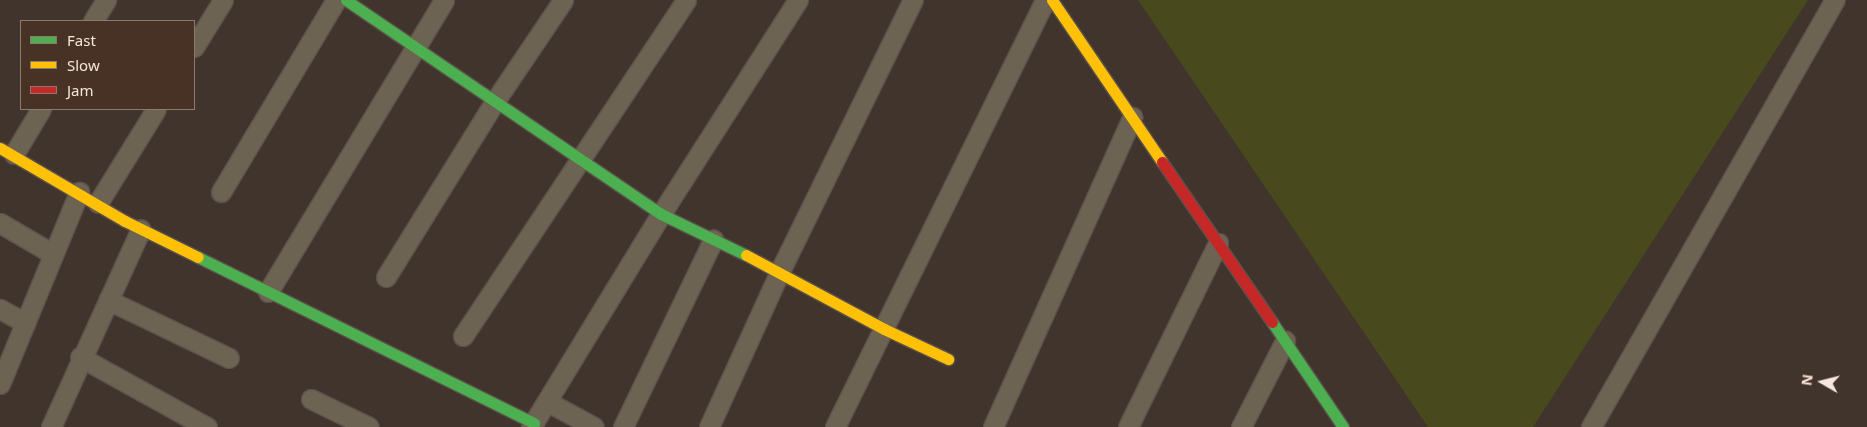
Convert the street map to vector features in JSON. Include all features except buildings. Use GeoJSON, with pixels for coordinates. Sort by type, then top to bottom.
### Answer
{"type":"FeatureCollection","features":[{"type":"Feature","properties":{"kind":"street"},"geometry":{"type":"LineString","coordinates":[[94,20],[106,0]]}},
{"type":"Feature","properties":{"kind":"street"},"geometry":{"type":"LineString","coordinates":[[195,45],[222,0]]}},
{"type":"Feature","properties":{"kind":"street"},"geometry":{"type":"LineString","coordinates":[[221,192],[336,0]]}},
{"type":"Feature","properties":{"kind":"street"},"geometry":{"type":"LineString","coordinates":[[346,0],[660,214],[780,271],[884,329],[948,359]]}},
{"type":"Feature","properties":{"kind":"street"},"geometry":{"type":"LineString","coordinates":[[268,292],[414,46],[444,0]]}},
{"type":"Feature","properties":{"kind":"street"},"geometry":{"type":"LineString","coordinates":[[386,277],[495,101],[563,0]]}},
{"type":"Feature","properties":{"kind":"street"},"geometry":{"type":"LineString","coordinates":[[463,336],[579,158],[686,0]]}},
{"type":"Feature","properties":{"kind":"street"},"geometry":{"type":"LineString","coordinates":[[40,110],[7,151],[141,229],[532,425],[548,402],[660,214],[798,0]]}},
{"type":"Feature","properties":{"kind":"street"},"geometry":{"type":"LineString","coordinates":[[709,427],[780,271],[912,0]]}},
{"type":"Feature","properties":{"kind":"street"},"geometry":{"type":"LineString","coordinates":[[835,427],[1045,0]]}},
{"type":"Feature","properties":{"kind":"street"},"geometry":{"type":"LineString","coordinates":[[1052,0],[1343,427]]}},
{"type":"Feature","properties":{"kind":"street"},"geometry":{"type":"LineString","coordinates":[[1591,427],[1835,0]]}},
{"type":"Feature","properties":{"kind":"street"},"geometry":{"type":"LineString","coordinates":[[98,203],[155,110]]}},
{"type":"Feature","properties":{"kind":"street"},"geometry":{"type":"LineString","coordinates":[[993,427],[1132,117]]}},
{"type":"Feature","properties":{"kind":"street"},"geometry":{"type":"LineString","coordinates":[[0,384],[79,192]]}},
{"type":"Feature","properties":{"kind":"street"},"geometry":{"type":"LineString","coordinates":[[0,223],[53,254]]}},
{"type":"Feature","properties":{"kind":"street"},"geometry":{"type":"LineString","coordinates":[[50,427],[80,357],[141,229]]}},
{"type":"Feature","properties":{"kind":"street"},"geometry":{"type":"LineString","coordinates":[[623,427],[713,240]]}},
{"type":"Feature","properties":{"kind":"street"},"geometry":{"type":"LineString","coordinates":[[1128,427],[1218,243]]}},
{"type":"Feature","properties":{"kind":"street"},"geometry":{"type":"LineString","coordinates":[[108,300],[229,358]]}},
{"type":"Feature","properties":{"kind":"street"},"geometry":{"type":"LineString","coordinates":[[0,309],[25,323]]}},
{"type":"Feature","properties":{"kind":"street"},"geometry":{"type":"LineString","coordinates":[[1241,427],[1285,341]]}},
{"type":"Feature","properties":{"kind":"street"},"geometry":{"type":"LineString","coordinates":[[80,357],[207,427]]}},
{"type":"Feature","properties":{"kind":"street"},"geometry":{"type":"LineString","coordinates":[[311,399],[369,427]]}},
{"type":"Feature","properties":{"kind":"street"},"geometry":{"type":"LineString","coordinates":[[548,402],[594,427]]}},
{"type":"Feature","properties":{"kind":"shaded area"},"geometry":{"type":"Polygon","coordinates":[[[1138,0],[1808,0],[1533,427],[1428,427],[1138,0]]]}},
{"type":"Feature","properties":{"kind":"traffic: fast"},"geometry":{"type":"LineString","coordinates":[[346,0],[661,214],[746,255]]}},
{"type":"Feature","properties":{"kind":"traffic: fast"},"geometry":{"type":"LineString","coordinates":[[198,257],[534,423]]}},
{"type":"Feature","properties":{"kind":"traffic: fast"},"geometry":{"type":"LineString","coordinates":[[1272,322],[1343,427]]}},
{"type":"Feature","properties":{"kind":"traffic: slow"},"geometry":{"type":"LineString","coordinates":[[1052,0],[1162,162]]}},
{"type":"Feature","properties":{"kind":"traffic: slow"},"geometry":{"type":"LineString","coordinates":[[0,148],[125,221],[198,257]]}},
{"type":"Feature","properties":{"kind":"traffic: slow"},"geometry":{"type":"LineString","coordinates":[[746,255],[884,329],[948,359]]}},
{"type":"Feature","properties":{"kind":"traffic: jam"},"geometry":{"type":"LineString","coordinates":[[1162,162],[1272,322]]}}]}
